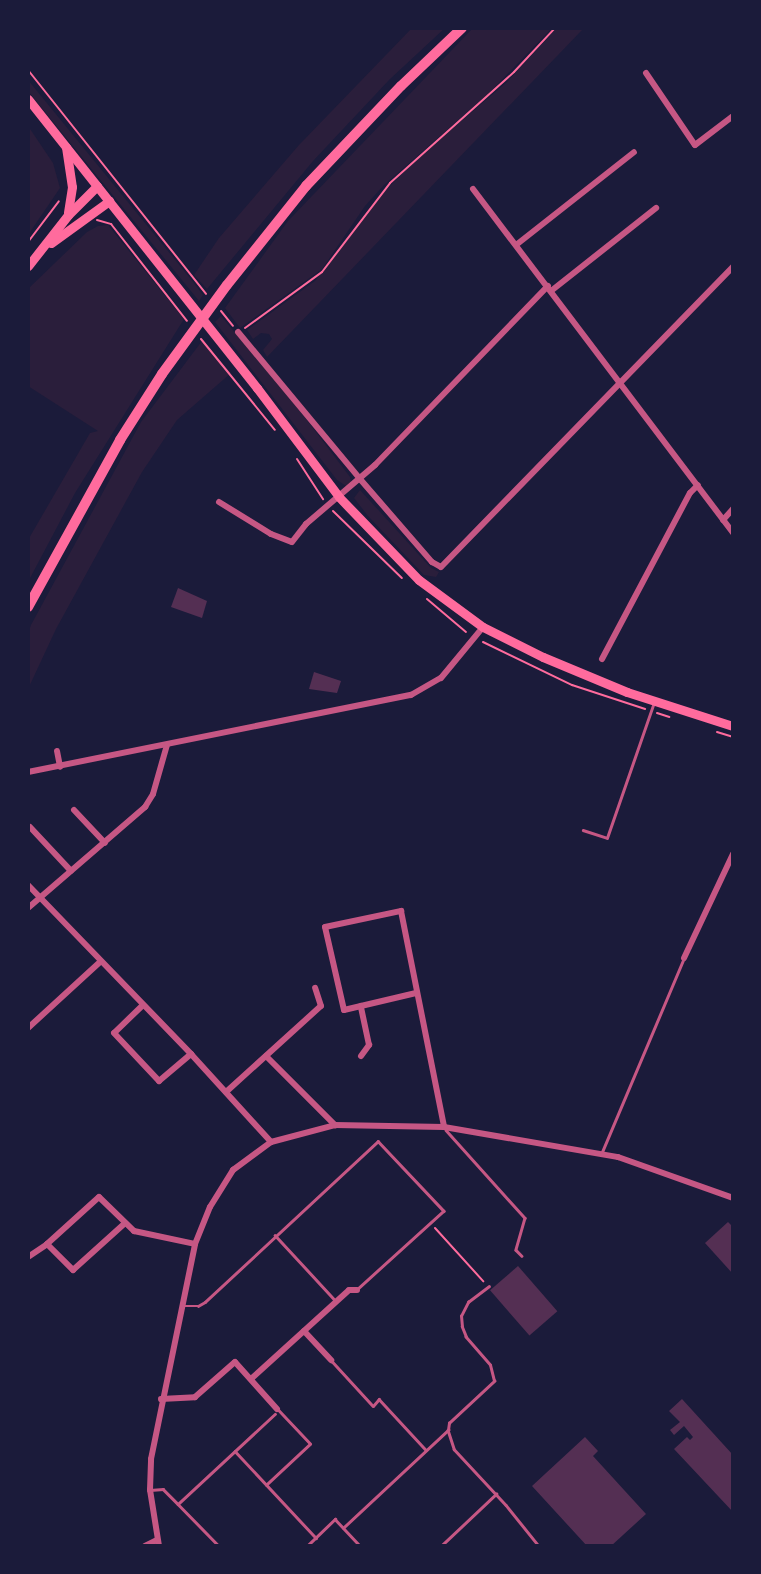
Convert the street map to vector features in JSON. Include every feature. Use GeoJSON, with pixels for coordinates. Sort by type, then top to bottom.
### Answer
{"type":"FeatureCollection","features":[{"type":"Feature","properties":{"kind":"main road"},"geometry":{"type":"LineString","coordinates":[[28,607],[120,440],[184,343],[227,285],[306,186],[401,86],[462,28]]}},
{"type":"Feature","properties":{"kind":"main road"},"geometry":{"type":"LineString","coordinates":[[28,99],[257,387],[339,497],[419,580],[483,627],[603,684],[733,726]]}},
{"type":"Feature","properties":{"kind":"main road"},"geometry":{"type":"LineString","coordinates":[[65,145],[72,187],[68,215]]}},
{"type":"Feature","properties":{"kind":"main road"},"geometry":{"type":"LineString","coordinates":[[28,266],[68,215],[97,186]]}},
{"type":"Feature","properties":{"kind":"main road"},"geometry":{"type":"LineString","coordinates":[[46,246],[76,228],[109,201]]}},
{"type":"Feature","properties":{"kind":"street"},"geometry":{"type":"LineString","coordinates":[[646,73],[695,145],[733,116]]}},
{"type":"Feature","properties":{"kind":"street"},"geometry":{"type":"LineString","coordinates":[[516,245],[634,152]]}},
{"type":"Feature","properties":{"kind":"street"},"geometry":{"type":"LineString","coordinates":[[473,189],[622,382],[733,533]]}},
{"type":"Feature","properties":{"kind":"street"},"geometry":{"type":"LineString","coordinates":[[219,502],[271,534],[292,542],[306,523],[360,479],[550,288],[656,208]]}},
{"type":"Feature","properties":{"kind":"street"},"geometry":{"type":"LineString","coordinates":[[238,332],[360,479],[432,562],[441,568],[733,267]]}},
{"type":"Feature","properties":{"kind":"street"},"geometry":{"type":"LineString","coordinates":[[601,659],[690,493],[698,485]]}},
{"type":"Feature","properties":{"kind":"street"},"geometry":{"type":"LineString","coordinates":[[723,520],[733,509]]}},
{"type":"Feature","properties":{"kind":"street"},"geometry":{"type":"LineString","coordinates":[[28,772],[411,695],[441,678],[483,627]]}},
{"type":"Feature","properties":{"kind":"street"},"geometry":{"type":"LineString","coordinates":[[28,908],[145,807],[153,794],[167,745]]}},
{"type":"Feature","properties":{"kind":"street"},"geometry":{"type":"LineString","coordinates":[[57,751],[60,767]]}},
{"type":"Feature","properties":{"kind":"street"},"geometry":{"type":"LineString","coordinates":[[74,810],[105,843]]}},
{"type":"Feature","properties":{"kind":"street"},"geometry":{"type":"LineString","coordinates":[[30,827],[71,871]]}},
{"type":"Feature","properties":{"kind":"street"},"geometry":{"type":"LineString","coordinates":[[684,958],[733,854]]}},
{"type":"Feature","properties":{"kind":"street"},"geometry":{"type":"LineString","coordinates":[[28,885],[191,1054],[271,1142]]}},
{"type":"Feature","properties":{"kind":"street"},"geometry":{"type":"LineString","coordinates":[[416,993],[344,1010],[325,927],[401,911],[444,1127]]}},
{"type":"Feature","properties":{"kind":"street"},"geometry":{"type":"LineString","coordinates":[[28,1028],[100,962]]}},
{"type":"Feature","properties":{"kind":"street"},"geometry":{"type":"LineString","coordinates":[[226,1092],[321,1006],[315,988]]}},
{"type":"Feature","properties":{"kind":"street"},"geometry":{"type":"LineString","coordinates":[[143,1005],[114,1033],[159,1081],[191,1054]]}},
{"type":"Feature","properties":{"kind":"street"},"geometry":{"type":"LineString","coordinates":[[360,1056],[369,1045],[361,1006]]}},
{"type":"Feature","properties":{"kind":"street"},"geometry":{"type":"LineString","coordinates":[[266,1056],[335,1125]]}},
{"type":"Feature","properties":{"kind":"street"},"geometry":{"type":"LineString","coordinates":[[145,1546],[158,1543],[150,1490],[151,1459],[161,1399],[195,1244],[211,1206],[233,1170],[271,1142],[335,1125],[444,1127],[601,1154],[733,1198]]}},
{"type":"Feature","properties":{"kind":"street"},"geometry":{"type":"LineString","coordinates":[[28,1257],[47,1244],[99,1197],[124,1224],[145,1235],[195,1244]]}},
{"type":"Feature","properties":{"kind":"street"},"geometry":{"type":"LineString","coordinates":[[47,1244],[73,1270],[124,1224]]}},
{"type":"Feature","properties":{"kind":"street"},"geometry":{"type":"LineString","coordinates":[[251,1379],[349,1290],[357,1290]]}},
{"type":"Feature","properties":{"kind":"street"},"geometry":{"type":"LineString","coordinates":[[304,1331],[331,1360]]}},
{"type":"Feature","properties":{"kind":"street"},"geometry":{"type":"LineString","coordinates":[[161,1399],[195,1397],[235,1362],[276,1411]]}},
{"type":"Feature","properties":{"kind":"lane"},"geometry":{"type":"LineString","coordinates":[[583,830],[607,838],[654,702]]}},
{"type":"Feature","properties":{"kind":"lane"},"geometry":{"type":"LineString","coordinates":[[601,1154],[684,958]]}},
{"type":"Feature","properties":{"kind":"lane"},"geometry":{"type":"LineString","coordinates":[[444,1127],[456,1144],[525,1218],[516,1250],[522,1256]]}},
{"type":"Feature","properties":{"kind":"lane"},"geometry":{"type":"LineString","coordinates":[[182,1306],[198,1306],[205,1302],[378,1141],[444,1211],[357,1290]]}},
{"type":"Feature","properties":{"kind":"lane"},"geometry":{"type":"LineString","coordinates":[[275,1235],[336,1301]]}},
{"type":"Feature","properties":{"kind":"lane"},"geometry":{"type":"LineString","coordinates":[[489,1286],[468,1302],[461,1316],[466,1337],[491,1365],[494,1381],[449,1423],[448,1430],[454,1449],[539,1546]]}},
{"type":"Feature","properties":{"kind":"lane"},"geometry":{"type":"LineString","coordinates":[[331,1360],[373,1406],[380,1399],[426,1450]]}},
{"type":"Feature","properties":{"kind":"lane"},"geometry":{"type":"LineString","coordinates":[[178,1504],[276,1411],[310,1444],[266,1485]]}},
{"type":"Feature","properties":{"kind":"lane"},"geometry":{"type":"LineString","coordinates":[[343,1528],[448,1430]]}},
{"type":"Feature","properties":{"kind":"lane"},"geometry":{"type":"LineString","coordinates":[[235,1451],[316,1538]]}},
{"type":"Feature","properties":{"kind":"lane"},"geometry":{"type":"LineString","coordinates":[[150,1490],[163,1489],[219,1546]]}},
{"type":"Feature","properties":{"kind":"lane"},"geometry":{"type":"LineString","coordinates":[[441,1546],[496,1494]]}},
{"type":"Feature","properties":{"kind":"lane"},"geometry":{"type":"LineString","coordinates":[[307,1546],[335,1519],[360,1546]]}},
{"type":"Feature","properties":{"kind":"path"},"geometry":{"type":"LineString","coordinates":[[215,304],[238,332],[322,272],[390,183],[505,80],[555,28]]}},
{"type":"Feature","properties":{"kind":"path"},"geometry":{"type":"LineString","coordinates":[[28,70],[208,296]]}},
{"type":"Feature","properties":{"kind":"path"},"geometry":{"type":"LineString","coordinates":[[28,242],[61,197]]}},
{"type":"Feature","properties":{"kind":"path"},"geometry":{"type":"LineString","coordinates":[[430,1223],[489,1286]]}},
{"type":"Feature","properties":{"kind":"shaded area"},"geometry":{"type":"Polygon","coordinates":[[[412,28],[445,28],[390,79],[313,161],[207,289],[194,275],[219,238],[299,145],[412,28]]]}},
{"type":"Feature","properties":{"kind":"shaded area"},"geometry":{"type":"Polygon","coordinates":[[[473,28],[552,28],[488,94],[384,185],[365,206],[322,269],[240,328],[225,308],[288,221],[473,28]]]}},
{"type":"Feature","properties":{"kind":"shaded area"},"geometry":{"type":"Polygon","coordinates":[[[557,28],[584,28],[267,357],[263,350],[272,339],[269,334],[261,333],[253,339],[247,330],[315,281],[382,194],[421,155],[506,83],[557,28]]]}},
{"type":"Feature","properties":{"kind":"shaded area"},"geometry":{"type":"Polygon","coordinates":[[[28,80],[190,278],[203,295],[199,301],[28,91],[28,80]]]}},
{"type":"Feature","properties":{"kind":"shaded area"},"geometry":{"type":"Polygon","coordinates":[[[28,126],[53,163],[60,188],[28,235],[28,126]]]}},
{"type":"Feature","properties":{"kind":"shaded area"},"geometry":{"type":"Polygon","coordinates":[[[108,225],[184,319],[75,493],[28,582],[28,540],[90,433],[98,431],[28,386],[28,289],[87,232],[98,226],[108,225]]]}},
{"type":"Feature","properties":{"kind":"shaded area"},"geometry":{"type":"Polygon","coordinates":[[[221,316],[291,399],[350,477],[351,482],[346,486],[337,480],[215,322],[221,316]]]}},
{"type":"Feature","properties":{"kind":"shaded area"},"geometry":{"type":"Polygon","coordinates":[[[202,341],[231,373],[177,420],[142,472],[56,629],[28,689],[28,633],[31,625],[141,422],[202,341]]]}},
{"type":"Feature","properties":{"kind":"shaded area"},"geometry":{"type":"Polygon","coordinates":[[[360,490],[431,568],[439,572],[436,577],[424,575],[368,516],[354,498],[360,490]]]}},
{"type":"Feature","properties":{"kind":"building"},"geometry":{"type":"Polygon","coordinates":[[[178,588],[207,601],[202,618],[171,607],[178,588]]]}},
{"type":"Feature","properties":{"kind":"building"},"geometry":{"type":"Polygon","coordinates":[[[314,672],[341,681],[337,693],[309,689],[314,672]]]}},
{"type":"Feature","properties":{"kind":"building"},"geometry":{"type":"Polygon","coordinates":[[[728,1222],[733,1227],[733,1274],[705,1243],[728,1222]]]}},
{"type":"Feature","properties":{"kind":"building"},"geometry":{"type":"Polygon","coordinates":[[[518,1266],[557,1311],[529,1336],[490,1290],[518,1266]]]}},
{"type":"Feature","properties":{"kind":"building"},"geometry":{"type":"Polygon","coordinates":[[[682,1399],[733,1455],[733,1512],[674,1449],[687,1437],[690,1440],[693,1437],[684,1426],[674,1435],[670,1430],[680,1422],[669,1411],[682,1399]]]}},
{"type":"Feature","properties":{"kind":"building"},"geometry":{"type":"Polygon","coordinates":[[[585,1437],[598,1451],[593,1456],[646,1514],[611,1546],[587,1546],[532,1486],[585,1437]]]}}]}
